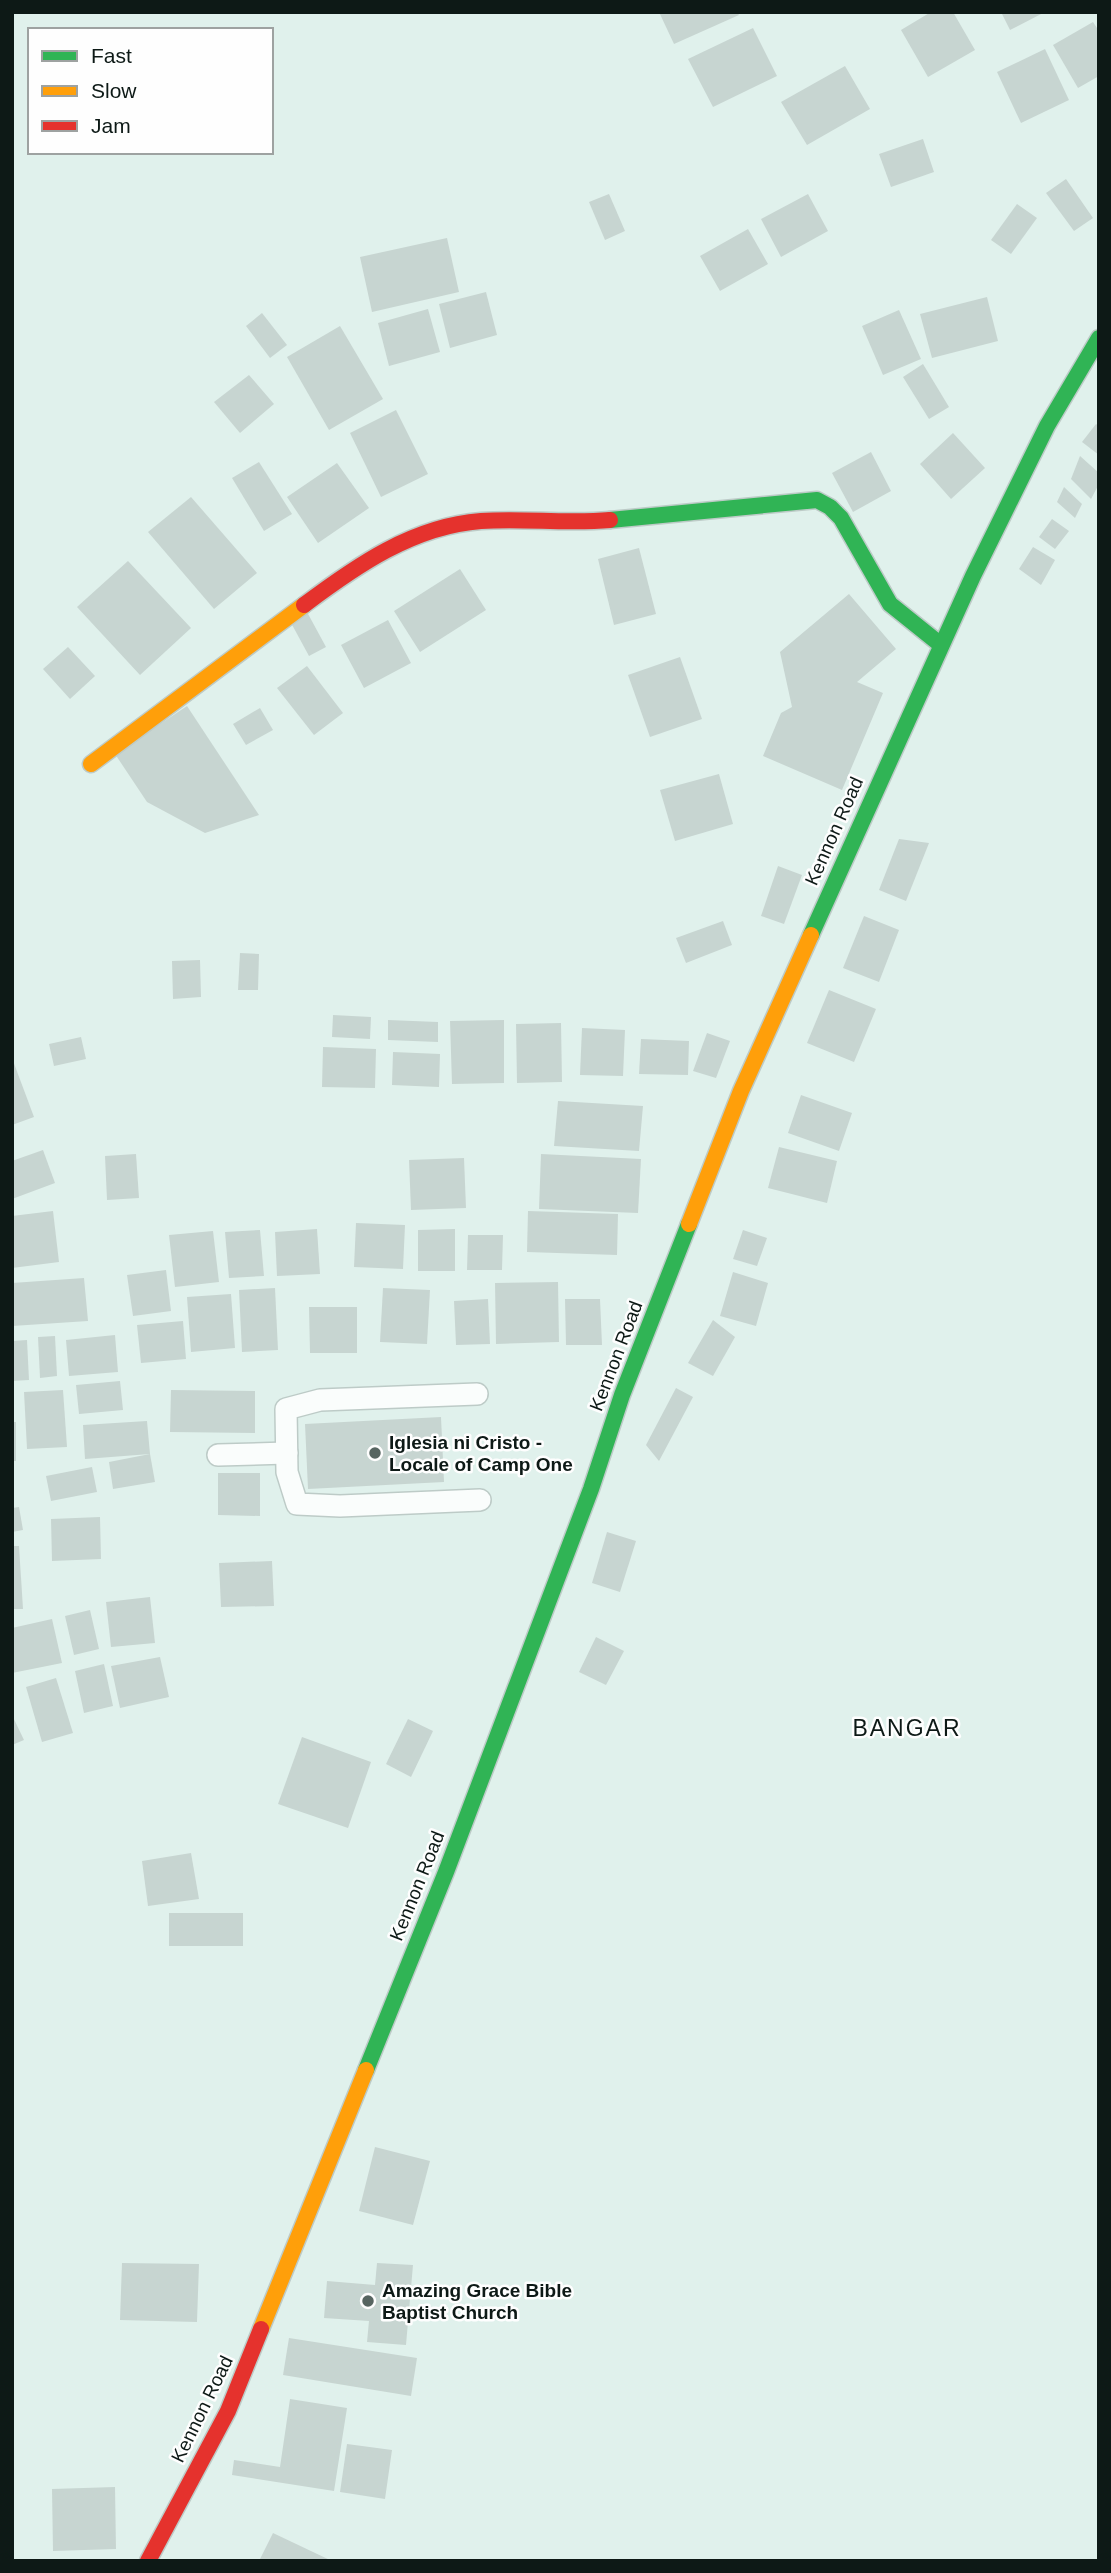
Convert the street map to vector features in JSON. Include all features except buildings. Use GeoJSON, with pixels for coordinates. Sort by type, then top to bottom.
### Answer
{"type":"FeatureCollection","features":[{"type":"Feature","properties":{"kind":"main road","name":"Kennon Road"},"geometry":{"type":"LineString","coordinates":[[148,2561],[233,2398],[446,1872],[590,1489],[622,1395],[741,1091],[941,645],[1047,426],[1099,338]]}},
{"type":"Feature","properties":{"kind":"main road"},"geometry":{"type":"LineString","coordinates":[[91,764],[344,575],[396,545],[433,530],[479,521],[594,521],[817,500],[829,506],[841,519],[890,603],[941,645]]}},
{"type":"Feature","properties":{"kind":"lane"},"geometry":{"type":"LineString","coordinates":[[477,1394],[320,1400],[286,1409],[287,1472],[297,1504],[340,1506],[480,1500]]}},
{"type":"Feature","properties":{"kind":"lane"},"geometry":{"type":"LineString","coordinates":[[218,1455],[287,1453]]}},
{"type":"Feature","properties":{"kind":"traffic: fast"},"geometry":{"type":"LineString","coordinates":[[811,935],[973,576],[1047,426],[1099,338]]}},
{"type":"Feature","properties":{"kind":"traffic: fast"},"geometry":{"type":"LineString","coordinates":[[610,520],[817,500],[830,507],[841,518],[890,604],[941,645]]}},
{"type":"Feature","properties":{"kind":"traffic: fast"},"geometry":{"type":"LineString","coordinates":[[366,2070],[446,1872],[591,1489],[622,1395],[689,1224]]}},
{"type":"Feature","properties":{"kind":"traffic: slow"},"geometry":{"type":"LineString","coordinates":[[91,764],[304,605]]}},
{"type":"Feature","properties":{"kind":"traffic: slow"},"geometry":{"type":"LineString","coordinates":[[689,1224],[741,1091],[811,935]]}},
{"type":"Feature","properties":{"kind":"traffic: slow"},"geometry":{"type":"LineString","coordinates":[[261,2329],[366,2070]]}},
{"type":"Feature","properties":{"kind":"traffic: jam"},"geometry":{"type":"LineString","coordinates":[[304,605],[386,550],[409,539],[456,524],[513,520],[610,520]]}},
{"type":"Feature","properties":{"kind":"traffic: jam"},"geometry":{"type":"LineString","coordinates":[[148,2561],[228,2411],[261,2329]]}},
{"type":"Feature","properties":{"kind":"place","name":"Iglesia ni Cristo - Locale of Camp One"},"geometry":{"type":"Point","coordinates":[375,1453]}},
{"type":"Feature","properties":{"kind":"place","name":"Amazing Grace Bible Baptist Church"},"geometry":{"type":"Point","coordinates":[368,2301]}},
{"type":"Feature","properties":{"kind":"district","name":"BANGAR"},"geometry":{"type":"Point","coordinates":[907,1728]}}]}
